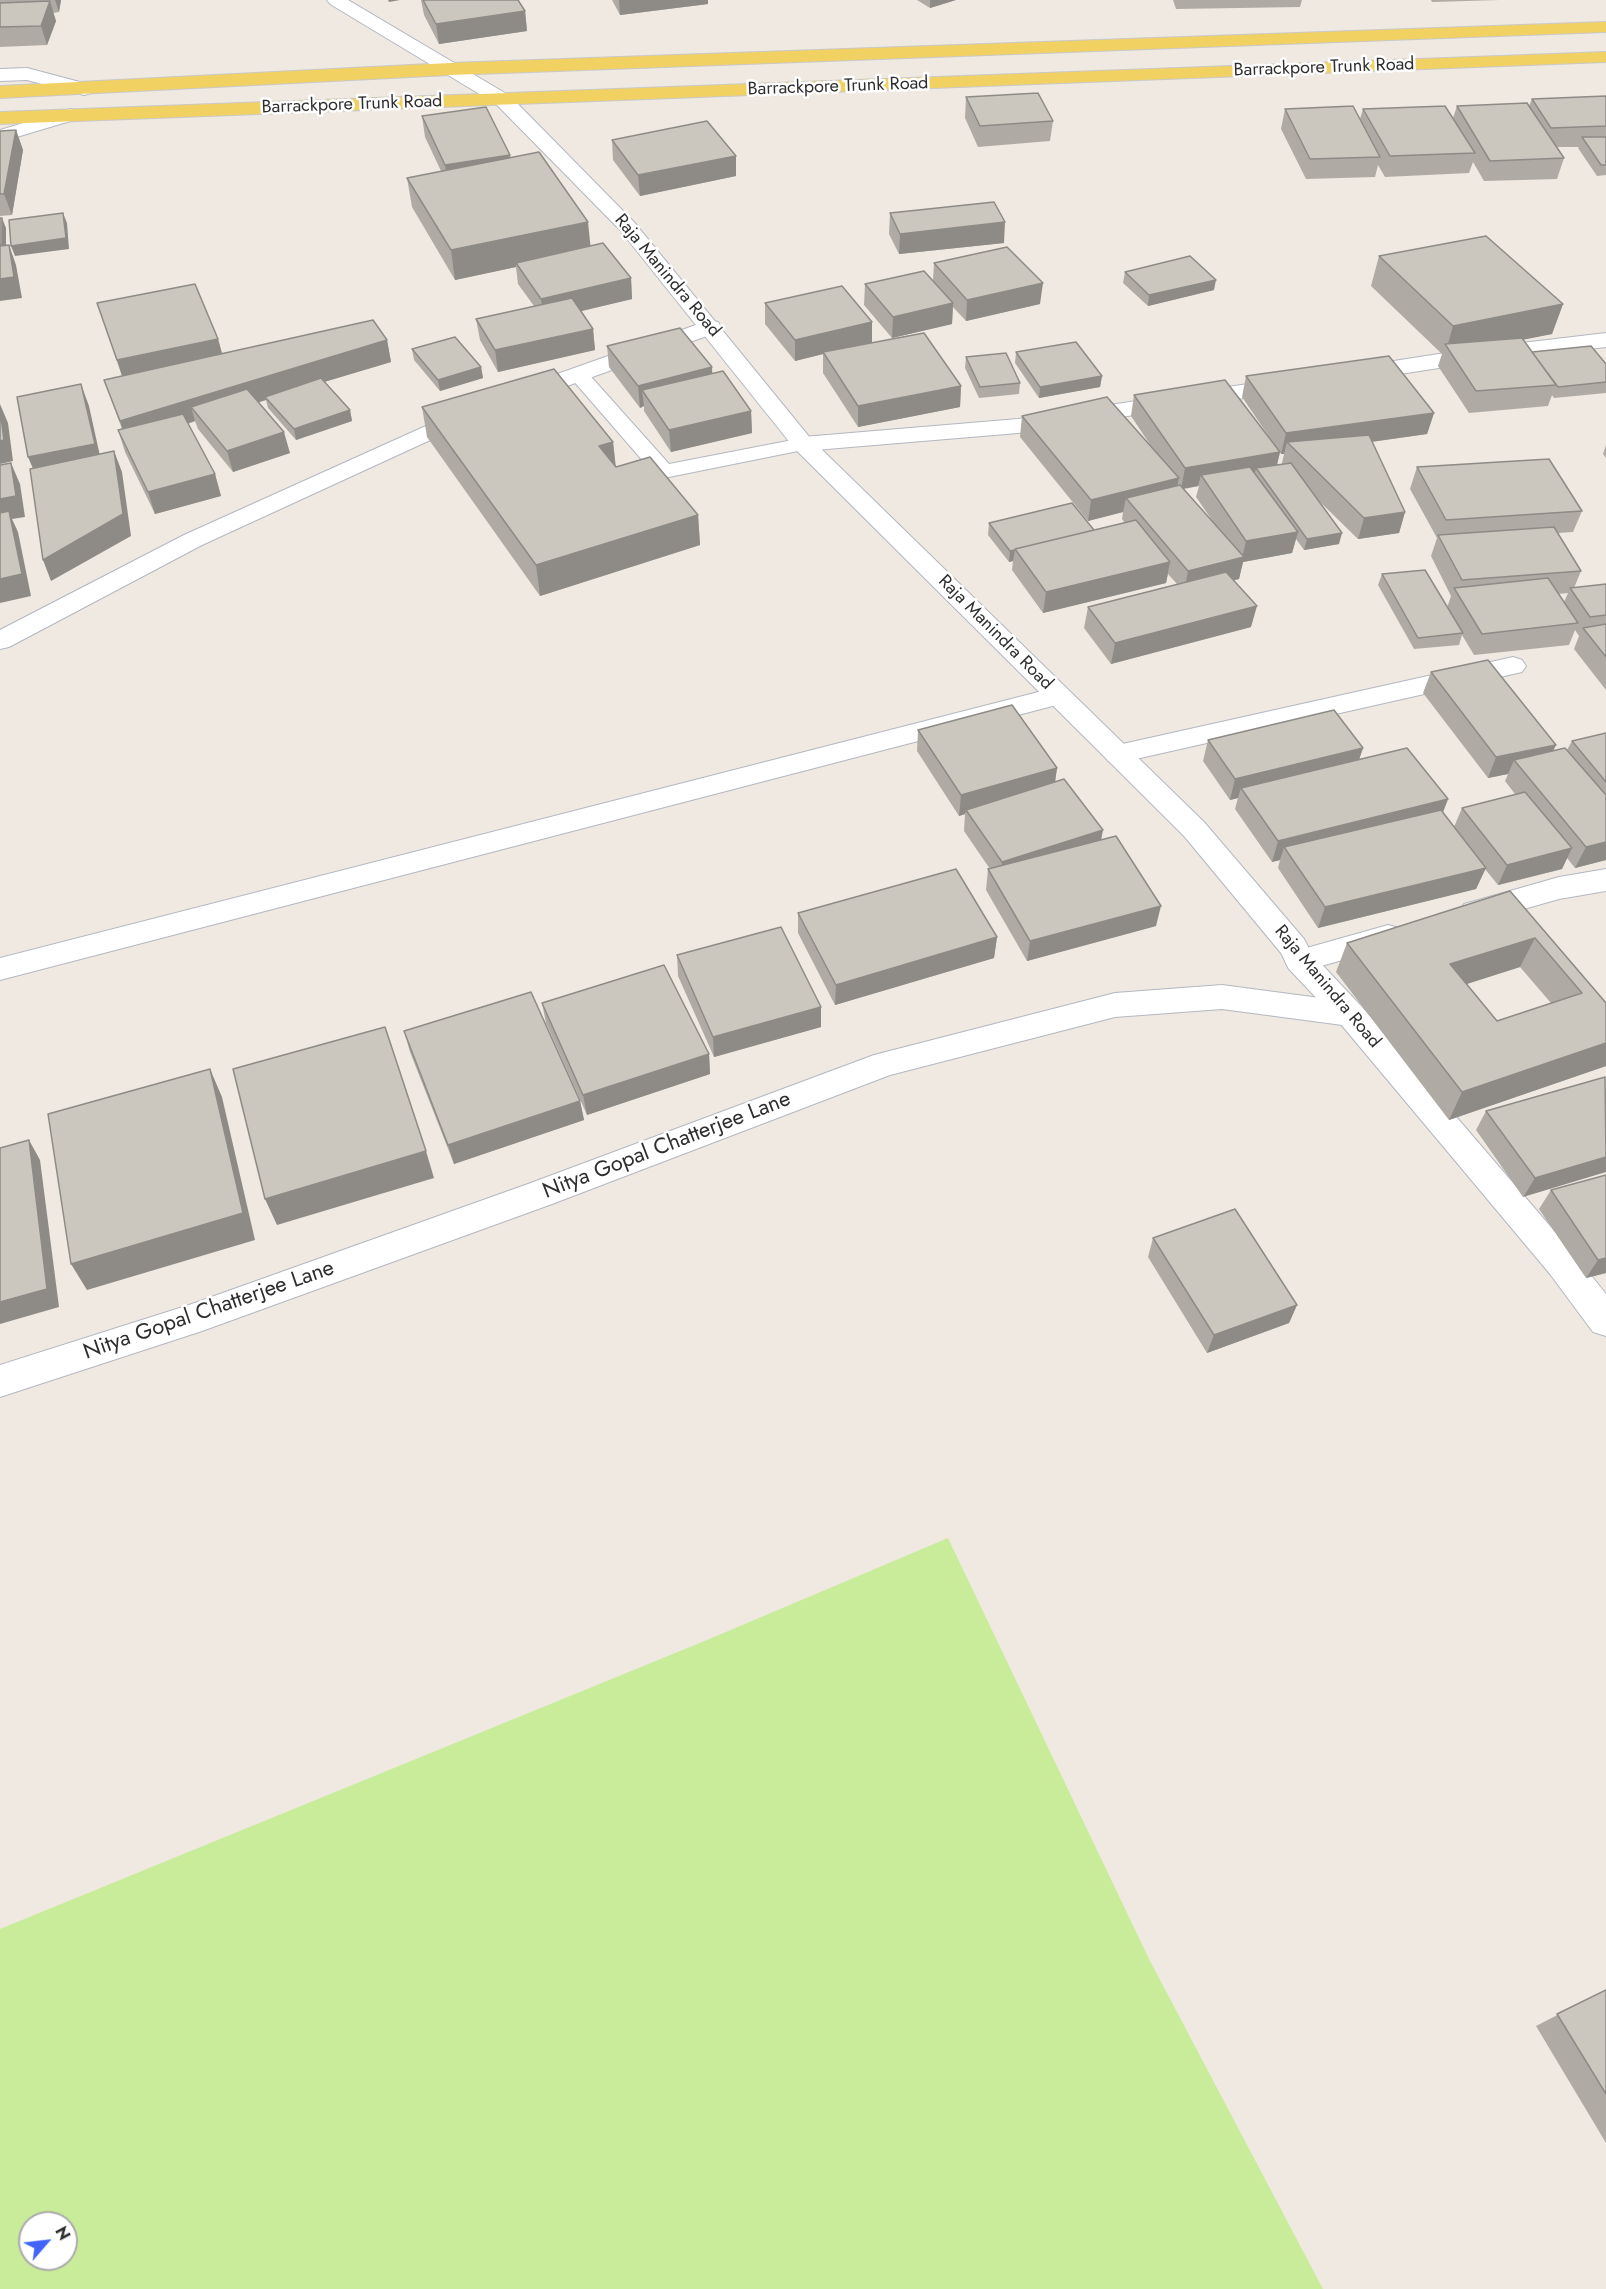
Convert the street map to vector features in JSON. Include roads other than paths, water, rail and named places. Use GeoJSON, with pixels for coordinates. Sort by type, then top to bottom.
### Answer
{"type":"FeatureCollection","features":[{"type":"Feature","properties":{"kind":"main road","name":"Barrackpore Trunk Road"},"geometry":{"type":"LineString","coordinates":[[0,92],[450,69],[1606,27]]}},
{"type":"Feature","properties":{"kind":"main road","name":"Barrackpore Trunk Road"},"geometry":{"type":"LineString","coordinates":[[9,117],[1606,57]]}},
{"type":"Feature","properties":{"kind":"street","name":"Raja Manindra Road"},"geometry":{"type":"LineString","coordinates":[[336,0],[503,100],[627,226],[803,444],[1194,829],[1293,947],[1300,961],[1350,1014],[1555,1255],[1606,1321]]}},
{"type":"Feature","properties":{"kind":"street"},"geometry":{"type":"LineString","coordinates":[[0,75],[27,74],[84,89]]}},
{"type":"Feature","properties":{"kind":"street"},"geometry":{"type":"LineString","coordinates":[[0,136],[70,115]]}},
{"type":"Feature","properties":{"kind":"street"},"geometry":{"type":"LineString","coordinates":[[0,641],[204,535],[461,416],[710,327]]}},
{"type":"Feature","properties":{"kind":"street"},"geometry":{"type":"LineString","coordinates":[[1332,378],[1471,356],[1606,340]]}},
{"type":"Feature","properties":{"kind":"street"},"geometry":{"type":"LineString","coordinates":[[803,444],[1018,426],[1308,381]]}},
{"type":"Feature","properties":{"kind":"street"},"geometry":{"type":"LineString","coordinates":[[1118,754],[1513,666]]}},
{"type":"Feature","properties":{"kind":"street"},"geometry":{"type":"LineString","coordinates":[[0,969],[1058,696]]}},
{"type":"Feature","properties":{"kind":"street"},"geometry":{"type":"LineString","coordinates":[[1447,920],[1559,888],[1606,880]]}},
{"type":"Feature","properties":{"kind":"street"},"geometry":{"type":"LineString","coordinates":[[1300,961],[1413,929]]}},
{"type":"Feature","properties":{"kind":"street","name":"Nitya Gopal Chatterjee Lane"},"geometry":{"type":"LineString","coordinates":[[0,1381],[233,1304],[529,1198],[885,1064],[1114,1005],[1222,997],[1350,1014]]}},
{"type":"Feature","properties":{"kind":"lane"},"geometry":{"type":"LineString","coordinates":[[578,374],[664,471],[803,444]]}}]}
